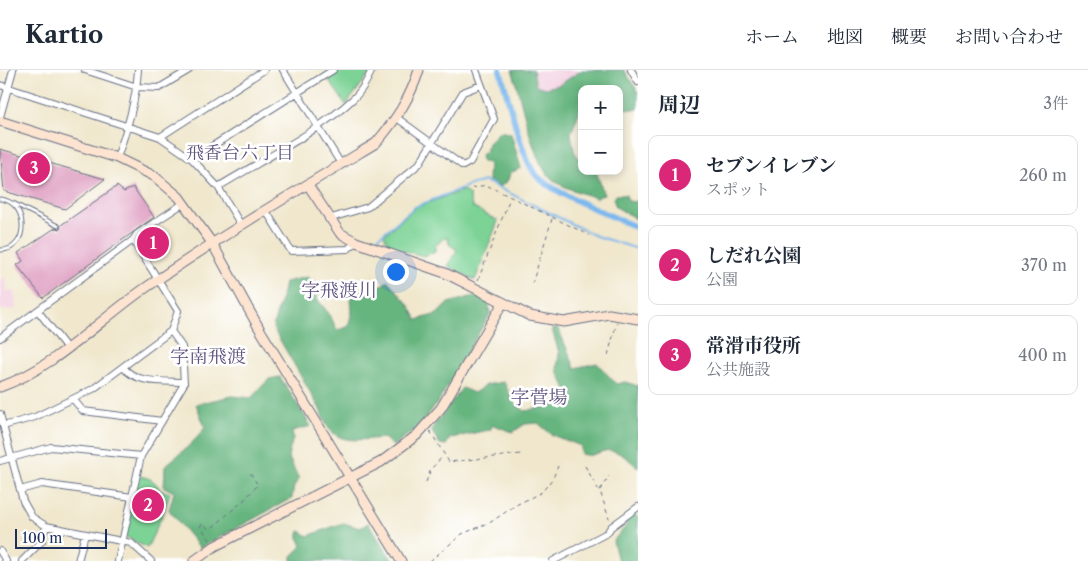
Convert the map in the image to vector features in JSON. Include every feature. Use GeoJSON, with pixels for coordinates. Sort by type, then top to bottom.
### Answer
{"type":"FeatureCollection","features":[{"type":"Feature","properties":{"kind":"street"},"geometry":{"type":"LineString","coordinates":[[0,117],[13,70]]}},
{"type":"Feature","properties":{"kind":"street"},"geometry":{"type":"LineString","coordinates":[[85,70],[137,87],[159,88],[189,70]]}},
{"type":"Feature","properties":{"kind":"street"},"geometry":{"type":"LineString","coordinates":[[117,158],[128,126],[137,87],[138,70]]}},
{"type":"Feature","properties":{"kind":"street"},"geometry":{"type":"LineString","coordinates":[[160,137],[264,70]]}},
{"type":"Feature","properties":{"kind":"street"},"geometry":{"type":"LineString","coordinates":[[283,70],[342,164]]}},
{"type":"Feature","properties":{"kind":"street"},"geometry":{"type":"LineString","coordinates":[[192,159],[333,70]]}},
{"type":"Feature","properties":{"kind":"street"},"geometry":{"type":"LineString","coordinates":[[218,188],[318,126],[355,98],[372,70]]}},
{"type":"Feature","properties":{"kind":"street"},"geometry":{"type":"LineString","coordinates":[[0,387],[36,370],[158,279],[212,243],[376,143],[397,118],[412,90],[419,70]]}},
{"type":"Feature","properties":{"kind":"street"},"geometry":{"type":"LineString","coordinates":[[397,118],[463,166],[470,162],[494,119],[476,70]]}},
{"type":"Feature","properties":{"kind":"street"},"geometry":{"type":"LineString","coordinates":[[631,70],[638,82]]}},
{"type":"Feature","properties":{"kind":"street"},"geometry":{"type":"LineString","coordinates":[[0,85],[160,137],[192,159],[218,188],[242,226]]}},
{"type":"Feature","properties":{"kind":"street"},"geometry":{"type":"LineString","coordinates":[[328,219],[368,207],[419,164],[463,92],[481,85]]}},
{"type":"Feature","properties":{"kind":"street"},"geometry":{"type":"LineString","coordinates":[[0,121],[117,158],[154,176],[184,203],[212,243],[259,328],[401,561]]}},
{"type":"Feature","properties":{"kind":"street"},"geometry":{"type":"LineString","coordinates":[[308,185],[328,219],[340,233],[356,242],[445,273],[530,316],[556,322],[619,315],[638,319]]}},
{"type":"Feature","properties":{"kind":"street"},"geometry":{"type":"LineString","coordinates":[[0,338],[133,240],[137,234],[184,203]]}},
{"type":"Feature","properties":{"kind":"street"},"geometry":{"type":"LineString","coordinates":[[266,211],[291,251],[348,249],[356,242]]}},
{"type":"Feature","properties":{"kind":"street"},"geometry":{"type":"LineString","coordinates":[[3,426],[35,417],[93,389],[171,331],[178,311],[133,240]]}},
{"type":"Feature","properties":{"kind":"street"},"geometry":{"type":"LineString","coordinates":[[194,561],[215,546],[394,453],[425,425],[450,394],[503,303]]}},
{"type":"Feature","properties":{"kind":"street"},"geometry":{"type":"LineString","coordinates":[[38,311],[66,348]]}},
{"type":"Feature","properties":{"kind":"street"},"geometry":{"type":"LineString","coordinates":[[118,561],[141,456],[184,382],[182,347],[171,331]]}},
{"type":"Feature","properties":{"kind":"street"},"geometry":{"type":"LineString","coordinates":[[123,367],[128,374],[136,378],[184,382]]}},
{"type":"Feature","properties":{"kind":"street"},"geometry":{"type":"LineString","coordinates":[[73,399],[83,411],[162,421]]}},
{"type":"Feature","properties":{"kind":"street"},"geometry":{"type":"LineString","coordinates":[[0,414],[20,490],[28,512],[46,526],[123,541],[137,547],[151,561]]}},
{"type":"Feature","properties":{"kind":"street"},"geometry":{"type":"LineString","coordinates":[[0,461],[51,447],[141,456]]}},
{"type":"Feature","properties":{"kind":"street"},"geometry":{"type":"LineString","coordinates":[[20,490],[42,484],[132,497]]}},
{"type":"Feature","properties":{"kind":"street"},"geometry":{"type":"LineString","coordinates":[[553,561],[607,533],[610,527],[638,507]]}},
{"type":"Feature","properties":{"kind":"street"},"geometry":{"type":"LineString","coordinates":[[22,561],[42,541],[46,526]]}},
{"type":"Feature","properties":{"kind":"street"},"geometry":{"type":"LineString","coordinates":[[78,561],[84,534]]}},
{"type":"Feature","properties":{"kind":"street"},"geometry":{"type":"LineString","coordinates":[[0,551],[6,561]]}},
{"type":"Feature","properties":{"kind":"lane"},"geometry":{"type":"LineString","coordinates":[[0,199],[6,200],[58,226]]}},
{"type":"Feature","properties":{"kind":"lane"},"geometry":{"type":"LineString","coordinates":[[0,250],[4,250],[17,243],[22,232],[23,220],[17,208],[6,200]]}},
{"type":"Feature","properties":{"kind":"path"},"geometry":{"type":"LineString","coordinates":[[472,188],[486,185],[589,236]]}},
{"type":"Feature","properties":{"kind":"path"},"geometry":{"type":"LineString","coordinates":[[475,288],[510,197]]}},
{"type":"Feature","properties":{"kind":"path"},"geometry":{"type":"LineString","coordinates":[[532,284],[552,218]]}},
{"type":"Feature","properties":{"kind":"path"},"geometry":{"type":"LineString","coordinates":[[608,355],[619,315]]}},
{"type":"Feature","properties":{"kind":"path"},"geometry":{"type":"LineString","coordinates":[[425,425],[444,456],[451,462],[521,454]]}},
{"type":"Feature","properties":{"kind":"path"},"geometry":{"type":"LineString","coordinates":[[426,482],[431,469],[444,456]]}},
{"type":"Feature","properties":{"kind":"path"},"geometry":{"type":"LineString","coordinates":[[430,561],[462,534],[491,522],[516,505],[542,492],[553,478],[558,466]]}},
{"type":"Feature","properties":{"kind":"path"},"geometry":{"type":"LineString","coordinates":[[585,466],[599,491],[610,527]]}},
{"type":"Feature","properties":{"kind":"path"},"geometry":{"type":"LineString","coordinates":[[215,546],[200,526],[203,524],[208,528],[213,528],[244,500],[258,485],[250,473]]}},
{"type":"Feature","properties":{"kind":"path"},"geometry":{"type":"LineString","coordinates":[[599,491],[609,476]]}},
{"type":"Feature","properties":{"kind":"shaded area"},"geometry":{"type":"Polygon","coordinates":[[[533,70],[582,70],[559,85],[545,88],[536,85],[533,70]]]}},
{"type":"Feature","properties":{"kind":"shaded area"},"geometry":{"type":"Polygon","coordinates":[[[5,278],[7,291],[14,291],[16,309],[0,310],[0,279],[5,278]]]}},
{"type":"Feature","properties":{"kind":"green space"},"geometry":{"type":"Polygon","coordinates":[[[333,70],[372,70],[346,105],[326,76],[333,70]]]}},
{"type":"Feature","properties":{"kind":"green space"},"geometry":{"type":"Polygon","coordinates":[[[512,70],[533,70],[536,85],[545,88],[559,85],[582,70],[624,70],[638,92],[638,109],[627,109],[623,106],[623,85],[578,85],[578,115],[571,133],[574,151],[578,157],[578,175],[597,175],[604,194],[597,198],[573,190],[556,182],[544,170],[533,143],[512,70]]]}},
{"type":"Feature","properties":{"kind":"green space"},"geometry":{"type":"Polygon","coordinates":[[[500,131],[511,134],[521,168],[510,173],[508,180],[500,187],[488,180],[489,163],[482,162],[481,155],[486,151],[488,143],[500,131]]]}},
{"type":"Feature","properties":{"kind":"green space"},"geometry":{"type":"Polygon","coordinates":[[[464,190],[469,195],[472,207],[498,221],[475,280],[448,266],[457,250],[449,244],[448,238],[444,238],[435,246],[435,251],[424,256],[390,247],[384,235],[416,207],[464,190]]]}},
{"type":"Feature","properties":{"kind":"green space"},"geometry":{"type":"Polygon","coordinates":[[[616,195],[626,195],[628,201],[635,202],[638,198],[638,220],[616,207],[613,198],[616,195]]]}},
{"type":"Feature","properties":{"kind":"green space"},"geometry":{"type":"Polygon","coordinates":[[[307,277],[316,284],[317,299],[330,315],[337,330],[348,327],[352,312],[350,291],[356,287],[368,294],[388,281],[409,305],[417,320],[437,314],[448,303],[478,295],[488,299],[490,314],[438,402],[419,426],[393,446],[384,438],[353,440],[337,435],[330,430],[320,409],[273,328],[285,282],[307,277]]]}},
{"type":"Feature","properties":{"kind":"green space"},"geometry":{"type":"Polygon","coordinates":[[[558,328],[575,368],[597,363],[616,384],[625,382],[638,386],[638,468],[627,458],[614,451],[604,451],[590,455],[581,454],[581,446],[552,435],[538,423],[525,424],[513,432],[493,425],[490,430],[450,438],[446,445],[440,444],[431,430],[462,388],[474,393],[486,385],[504,382],[514,403],[525,411],[554,405],[567,391],[557,370],[559,353],[552,329],[558,328]]]}},
{"type":"Feature","properties":{"kind":"green space"},"geometry":{"type":"Polygon","coordinates":[[[280,377],[311,426],[292,431],[293,438],[288,456],[299,479],[294,486],[292,498],[200,548],[169,510],[174,492],[164,487],[165,466],[193,442],[205,427],[196,404],[232,396],[251,398],[269,379],[280,377]]]}},
{"type":"Feature","properties":{"kind":"green space"},"geometry":{"type":"Polygon","coordinates":[[[137,476],[150,479],[156,483],[160,490],[170,493],[147,548],[123,535],[137,476]]]}},
{"type":"Feature","properties":{"kind":"green space"},"geometry":{"type":"Polygon","coordinates":[[[635,513],[638,519],[638,561],[618,561],[613,541],[626,526],[626,520],[635,513]]]}},
{"type":"Feature","properties":{"kind":"green space"},"geometry":{"type":"Polygon","coordinates":[[[343,523],[360,528],[368,523],[393,561],[292,561],[292,556],[302,546],[298,537],[300,531],[308,536],[343,523]]]}},
{"type":"Feature","properties":{"kind":"building"},"geometry":{"type":"Polygon","coordinates":[[[0,149],[105,179],[65,209],[4,191],[0,149]]]}},
{"type":"Feature","properties":{"kind":"building"},"geometry":{"type":"Polygon","coordinates":[[[117,186],[124,192],[133,187],[154,217],[43,298],[17,265],[23,261],[18,253],[55,228],[60,229],[61,225],[117,186]]]}},
{"type":"Feature","properties":{"kind":"building"},"geometry":{"type":"Polygon","coordinates":[[[162,228],[168,237],[150,248],[143,238],[162,228]]]}},
{"type":"Feature","properties":{"kind":"waterway"},"geometry":{"type":"LineString","coordinates":[[500,70],[525,155],[536,175],[543,182],[568,196],[638,228]]}},
{"type":"Feature","properties":{"kind":"waterway"},"geometry":{"type":"LineString","coordinates":[[374,241],[415,207],[485,181],[596,236],[638,249]]}},
{"type":"Feature","properties":{"kind":"place","name":"常滑市役所"},"geometry":{"type":"Point","coordinates":[34,168]}},
{"type":"Feature","properties":{"kind":"place","name":"セブンイレブン"},"geometry":{"type":"Point","coordinates":[153,243]}},
{"type":"Feature","properties":{"kind":"place","name":"しだれ公園"},"geometry":{"type":"Point","coordinates":[148,505]}},
{"type":"Feature","properties":{"kind":"district","name":"飛香台六丁目"},"geometry":{"type":"Point","coordinates":[240,153]}},
{"type":"Feature","properties":{"kind":"district","name":"字飛渡川"},"geometry":{"type":"Point","coordinates":[339,290]}},
{"type":"Feature","properties":{"kind":"district","name":"字南飛渡"},"geometry":{"type":"Point","coordinates":[208,356]}},
{"type":"Feature","properties":{"kind":"district","name":"字菅場"},"geometry":{"type":"Point","coordinates":[539,397]}}]}
